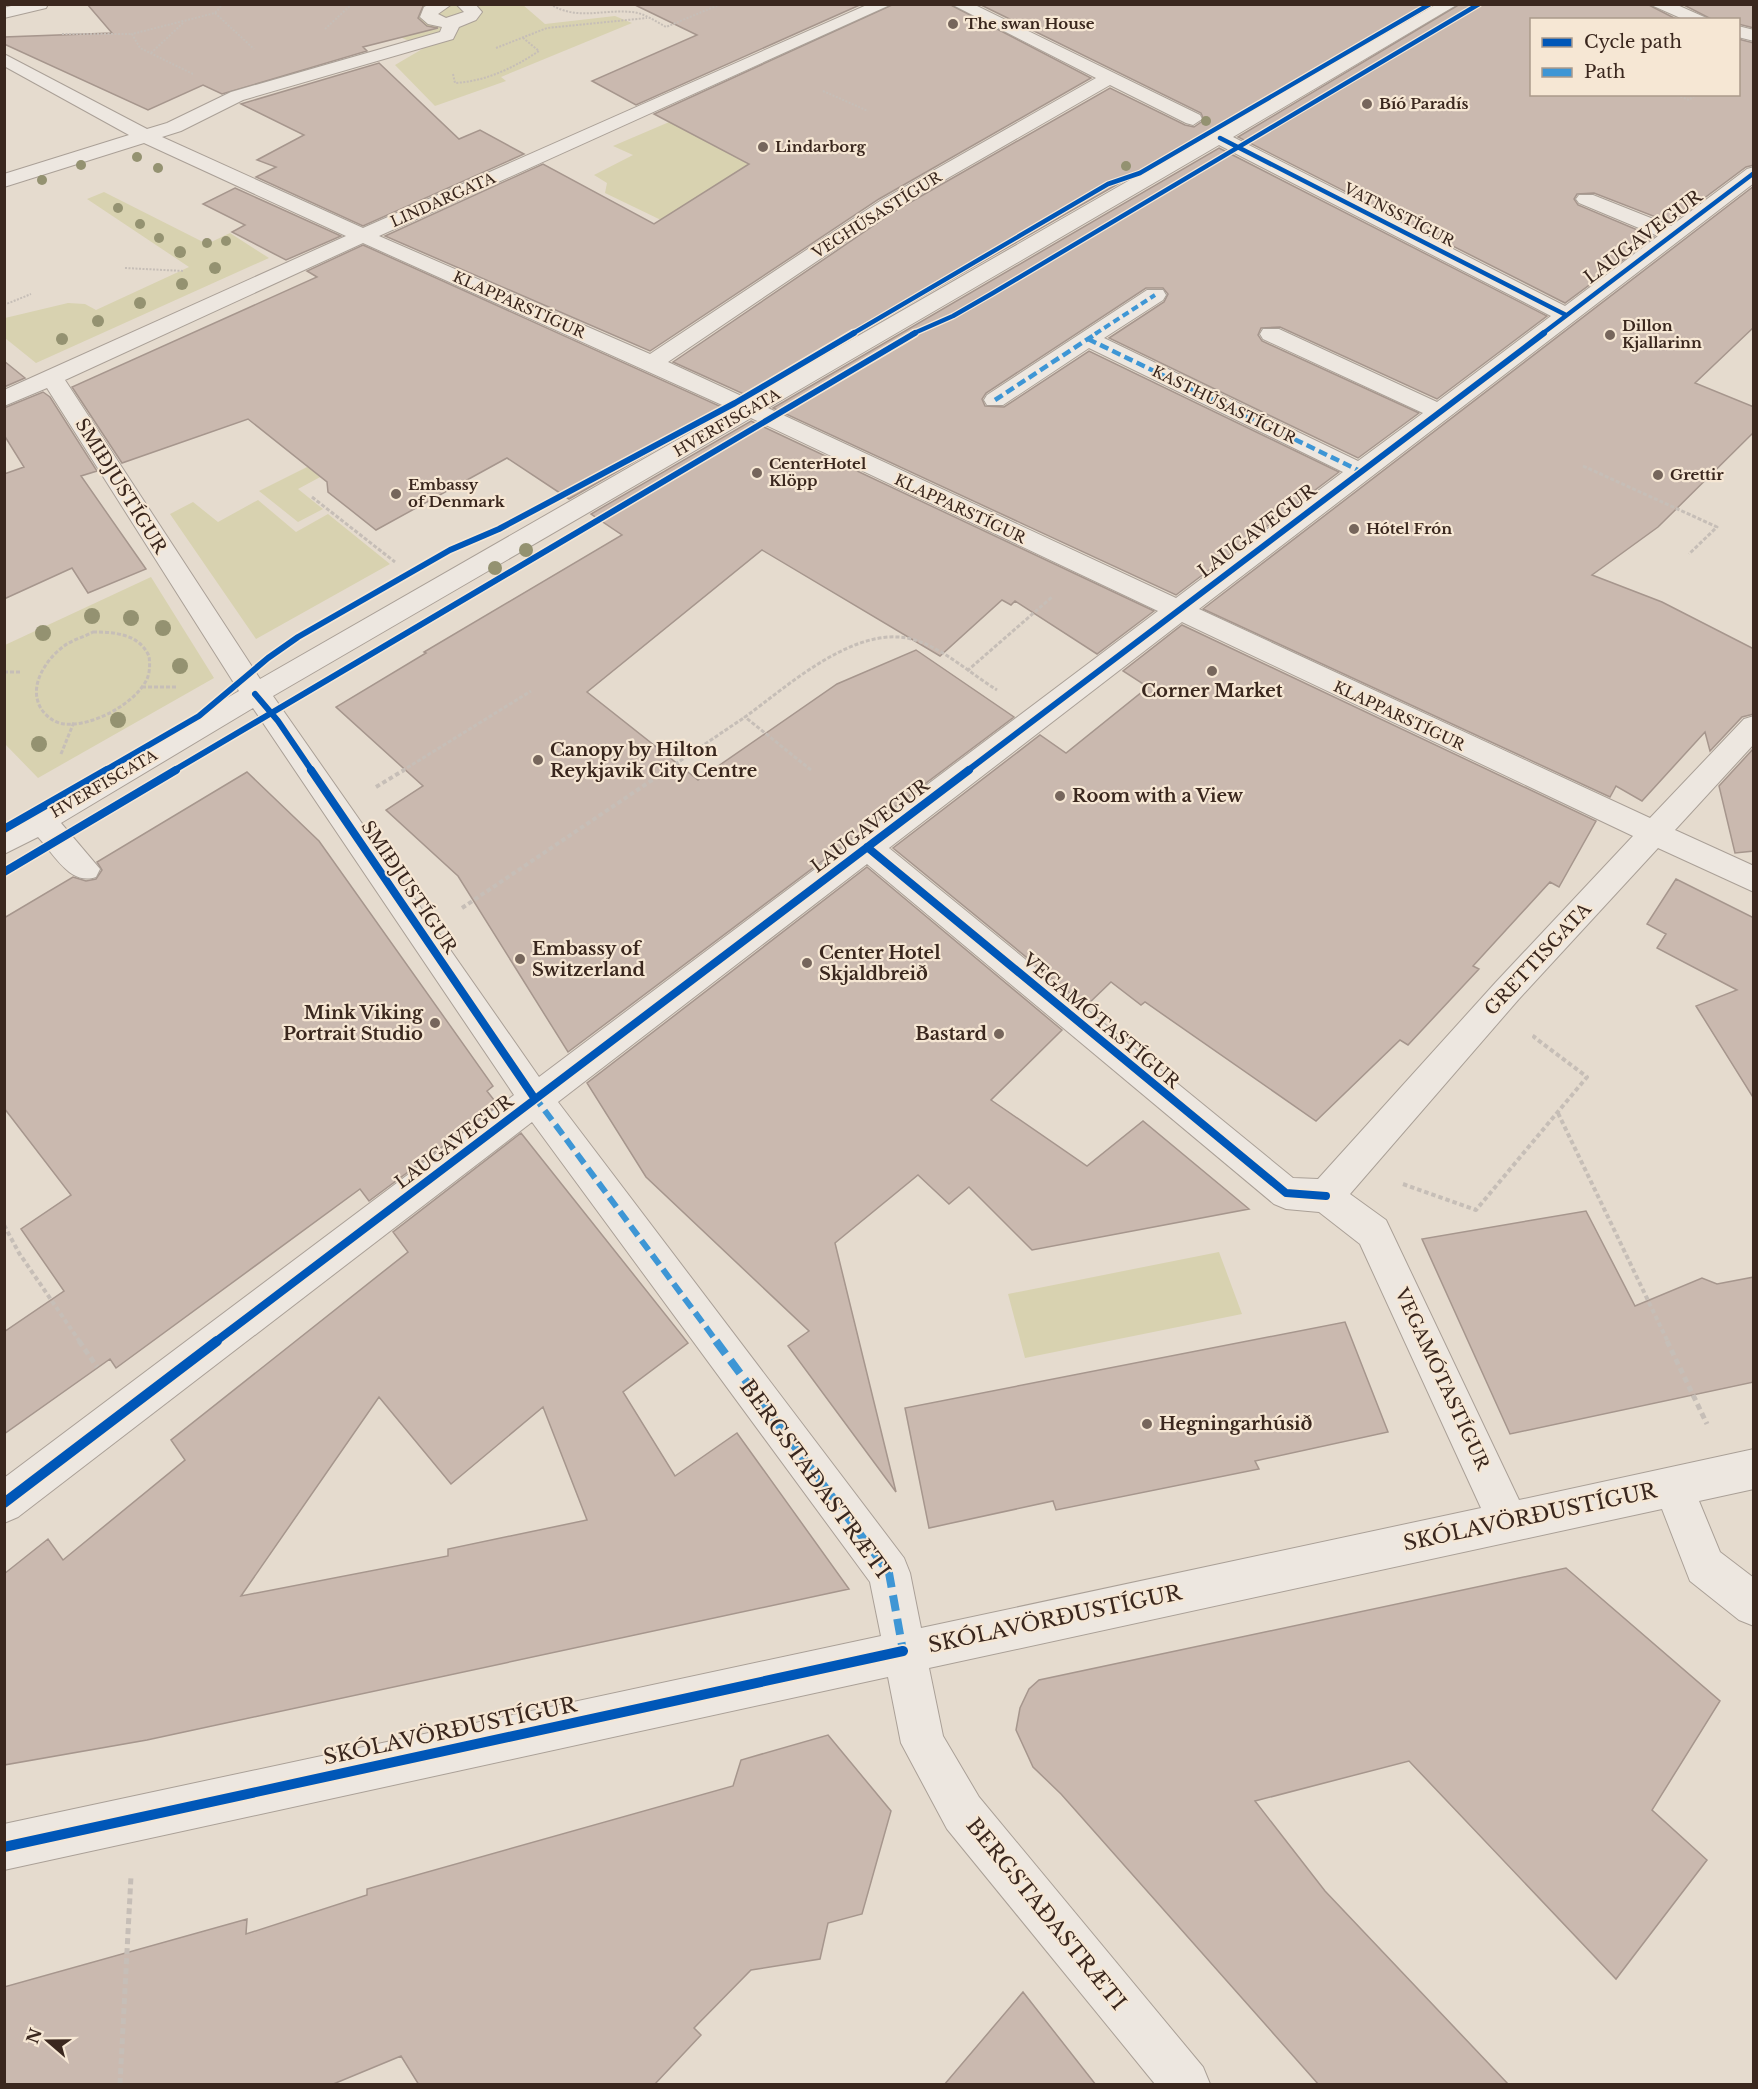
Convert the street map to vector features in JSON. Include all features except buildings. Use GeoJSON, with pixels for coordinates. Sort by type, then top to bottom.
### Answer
{"type":"FeatureCollection","features":[{"type":"Feature","properties":{"kind":"street"},"geometry":{"type":"LineString","coordinates":[[15,9],[40,4]]}},
{"type":"Feature","properties":{"kind":"street"},"geometry":{"type":"LineString","coordinates":[[444,4],[430,11],[429,17],[438,22],[453,22],[472,15],[473,9],[464,4]]}},
{"type":"Feature","properties":{"kind":"street","name":"LINDARGATA"},"geometry":{"type":"LineString","coordinates":[[4,399],[884,4]]}},
{"type":"Feature","properties":{"kind":"street"},"geometry":{"type":"LineString","coordinates":[[959,4],[1193,119]]}},
{"type":"Feature","properties":{"kind":"street","name":"HVERFISGATA"},"geometry":{"type":"LineString","coordinates":[[4,843],[255,694],[1450,4]]}},
{"type":"Feature","properties":{"kind":"street"},"geometry":{"type":"LineString","coordinates":[[1657,4],[1697,18]]}},
{"type":"Feature","properties":{"kind":"street"},"geometry":{"type":"LineString","coordinates":[[4,181],[174,127],[237,96],[447,35],[453,22]]}},
{"type":"Feature","properties":{"kind":"street","name":"KLAPPARSTÍGUR"},"geometry":{"type":"LineString","coordinates":[[4,59],[145,136],[363,236],[652,363],[1652,835],[1754,880]]}},
{"type":"Feature","properties":{"kind":"street","name":"VEGHÚSASTÍGUR"},"geometry":{"type":"LineString","coordinates":[[652,363],[887,205],[1109,78]]}},
{"type":"Feature","properties":{"kind":"street","name":"VATNSSTÍGUR"},"geometry":{"type":"LineString","coordinates":[[1220,138],[1566,315]]}},
{"type":"Feature","properties":{"kind":"street","name":"LAUGAVEGUR"},"geometry":{"type":"LineString","coordinates":[[4,1503],[1754,173]]}},
{"type":"Feature","properties":{"kind":"street"},"geometry":{"type":"LineString","coordinates":[[1586,199],[1672,234]]}},
{"type":"Feature","properties":{"kind":"street"},"geometry":{"type":"LineString","coordinates":[[995,400],[1155,295]]}},
{"type":"Feature","properties":{"kind":"street"},"geometry":{"type":"LineString","coordinates":[[1271,333],[1440,412]]}},
{"type":"Feature","properties":{"kind":"street","name":"KASTHÚSASTÍGUR"},"geometry":{"type":"LineString","coordinates":[[1088,339],[1360,471]]}},
{"type":"Feature","properties":{"kind":"street","name":"SMIÐJUSTÍGUR"},"geometry":{"type":"LineString","coordinates":[[52,377],[255,694],[278,721],[535,1099]]}},
{"type":"Feature","properties":{"kind":"street","name":"GRETTISGATA"},"geometry":{"type":"LineString","coordinates":[[1326,1196],[1505,994],[1754,726]]}},
{"type":"Feature","properties":{"kind":"street"},"geometry":{"type":"LineString","coordinates":[[42,821],[85,869]]}},
{"type":"Feature","properties":{"kind":"street","name":"VEGAMÓTASTÍGUR"},"geometry":{"type":"LineString","coordinates":[[867,847],[1286,1193],[1326,1196],[1373,1232],[1508,1521]]}},
{"type":"Feature","properties":{"kind":"street","name":"BERGSTAÐASTRÆTI"},"geometry":{"type":"LineString","coordinates":[[535,1099],[889,1574],[903,1651],[924,1743],[963,1813],[1186,2085]]}},
{"type":"Feature","properties":{"kind":"street","name":"SKÓLAVÖRÐUSTÍGUR"},"geometry":{"type":"LineString","coordinates":[[4,1846],[1742,1471]]}},
{"type":"Feature","properties":{"kind":"street"},"geometry":{"type":"LineString","coordinates":[[1673,1486],[1704,1566],[1754,1605]]}},
{"type":"Feature","properties":{"kind":"path"},"geometry":{"type":"LineString","coordinates":[[52,34],[132,34],[215,13],[223,4]]}},
{"type":"Feature","properties":{"kind":"path"},"geometry":{"type":"LineString","coordinates":[[550,4],[559,11],[577,16],[629,12],[666,27],[721,4]]}},
{"type":"Feature","properties":{"kind":"path"},"geometry":{"type":"LineString","coordinates":[[215,13],[254,49]]}},
{"type":"Feature","properties":{"kind":"path"},"geometry":{"type":"LineString","coordinates":[[604,15],[604,22]]}},
{"type":"Feature","properties":{"kind":"path"},"geometry":{"type":"LineString","coordinates":[[493,50],[547,28],[648,18]]}},
{"type":"Feature","properties":{"kind":"path"},"geometry":{"type":"LineString","coordinates":[[151,53],[185,21]]}},
{"type":"Feature","properties":{"kind":"path"},"geometry":{"type":"LineString","coordinates":[[132,34],[140,48],[237,96]]}},
{"type":"Feature","properties":{"kind":"path"},"geometry":{"type":"LineString","coordinates":[[411,46],[429,62],[451,61],[454,83],[471,83],[519,64],[539,51],[522,37]]}},
{"type":"Feature","properties":{"kind":"path"},"geometry":{"type":"LineString","coordinates":[[824,92],[868,111]]}},
{"type":"Feature","properties":{"kind":"path"},"geometry":{"type":"LineString","coordinates":[[1679,96],[1689,100],[1694,96]]}},
{"type":"Feature","properties":{"kind":"path"},"geometry":{"type":"LineString","coordinates":[[125,268],[183,270]]}},
{"type":"Feature","properties":{"kind":"path"},"geometry":{"type":"LineString","coordinates":[[4,305],[31,294]]}},
{"type":"Feature","properties":{"kind":"path"},"geometry":{"type":"LineString","coordinates":[[1583,466],[1717,527],[1689,554]]}},
{"type":"Feature","properties":{"kind":"path"},"geometry":{"type":"LineString","coordinates":[[312,497],[433,592]]}},
{"type":"Feature","properties":{"kind":"path"},"geometry":{"type":"LineString","coordinates":[[967,671],[1086,568]]}},
{"type":"Feature","properties":{"kind":"path"},"geometry":{"type":"LineString","coordinates":[[45,721],[74,722],[113,710],[142,687],[150,672],[151,658],[144,646],[131,637],[114,632],[93,632],[61,641]]}},
{"type":"Feature","properties":{"kind":"path"},"geometry":{"type":"LineString","coordinates":[[424,934],[840,651],[881,638],[914,640],[967,671],[1037,717]]}},
{"type":"Feature","properties":{"kind":"path"},"geometry":{"type":"LineString","coordinates":[[18,679],[27,665]]}},
{"type":"Feature","properties":{"kind":"path"},"geometry":{"type":"LineString","coordinates":[[4,672],[21,672]]}},
{"type":"Feature","properties":{"kind":"path"},"geometry":{"type":"LineString","coordinates":[[338,810],[531,691]]}},
{"type":"Feature","properties":{"kind":"path"},"geometry":{"type":"LineString","coordinates":[[745,717],[811,770]]}},
{"type":"Feature","properties":{"kind":"path"},"geometry":{"type":"LineString","coordinates":[[1351,1166],[1476,1210],[1587,1077],[1533,1037],[1539,1030]]}},
{"type":"Feature","properties":{"kind":"path"},"geometry":{"type":"LineString","coordinates":[[1558,1113],[1742,1471]]}},
{"type":"Feature","properties":{"kind":"path"},"geometry":{"type":"LineString","coordinates":[[4,1225],[26,1262],[127,1410]]}},
{"type":"Feature","properties":{"kind":"path"},"geometry":{"type":"LineString","coordinates":[[120,2085],[134,1818]]}},
{"type":"Feature","properties":{"kind":"shaded area"},"geometry":{"type":"Polygon","coordinates":[[[376,5],[523,5],[545,24],[615,16],[632,23],[501,77],[506,81],[435,106],[395,65],[424,48],[398,36],[376,5]]]}},
{"type":"Feature","properties":{"kind":"shaded area"},"geometry":{"type":"Polygon","coordinates":[[[709,105],[719,148],[760,170],[661,220],[605,193],[607,183],[594,175],[633,155],[613,146],[709,105]]]}},
{"type":"Feature","properties":{"kind":"shaded area"},"geometry":{"type":"Polygon","coordinates":[[[104,192],[207,244],[230,233],[269,258],[36,363],[5,338],[5,318],[68,303],[85,304],[96,310],[189,267],[87,199],[104,192]]]}},
{"type":"Feature","properties":{"kind":"shaded area"},"geometry":{"type":"Polygon","coordinates":[[[311,465],[324,475],[298,489],[323,509],[298,522],[259,491],[311,465]]]}},
{"type":"Feature","properties":{"kind":"shaded area"},"geometry":{"type":"Polygon","coordinates":[[[258,500],[296,532],[328,514],[390,564],[256,639],[170,514],[193,502],[218,522],[258,500]]]}},
{"type":"Feature","properties":{"kind":"shaded area"},"geometry":{"type":"Polygon","coordinates":[[[151,577],[214,678],[38,778],[5,744],[5,645],[151,577]]]}},
{"type":"Feature","properties":{"kind":"shaded area"},"geometry":{"type":"Polygon","coordinates":[[[1219,1252],[1242,1314],[1025,1358],[1008,1294],[1219,1252]]]}},
{"type":"Feature","properties":{"kind":"marked path"},"geometry":{"type":"LineString","coordinates":[[995,400],[1155,295]]}},
{"type":"Feature","properties":{"kind":"marked path"},"geometry":{"type":"LineString","coordinates":[[1088,339],[1360,471]]}},
{"type":"Feature","properties":{"kind":"marked path"},"geometry":{"type":"LineString","coordinates":[[534,1096],[889,1573],[903,1651],[899,1652]]}},
{"type":"Feature","properties":{"kind":"cycle path"},"geometry":{"type":"LineString","coordinates":[[4,829],[199,716],[245,680],[268,658],[298,637],[450,550],[499,529],[735,403],[1108,184],[1140,173],[1430,4]]}},
{"type":"Feature","properties":{"kind":"cycle path"},"geometry":{"type":"LineString","coordinates":[[4,872],[923,328],[953,316],[993,293],[1479,4]]}},
{"type":"Feature","properties":{"kind":"cycle path"},"geometry":{"type":"LineString","coordinates":[[1220,138],[1566,315]]}},
{"type":"Feature","properties":{"kind":"cycle path"},"geometry":{"type":"LineString","coordinates":[[4,1503],[1754,173]]}},
{"type":"Feature","properties":{"kind":"cycle path"},"geometry":{"type":"LineString","coordinates":[[255,694],[278,721],[535,1099]]}},
{"type":"Feature","properties":{"kind":"cycle path"},"geometry":{"type":"LineString","coordinates":[[867,847],[1286,1193],[1326,1196]]}},
{"type":"Feature","properties":{"kind":"cycle path"},"geometry":{"type":"LineString","coordinates":[[4,1847],[903,1651]]}},
{"type":"Feature","properties":{"kind":"place","name":"The swan House"},"geometry":{"type":"Point","coordinates":[953,24]}},
{"type":"Feature","properties":{"kind":"place","name":"Bíó Paradís"},"geometry":{"type":"Point","coordinates":[1367,104]}},
{"type":"Feature","properties":{"kind":"place","name":"Lindarborg"},"geometry":{"type":"Point","coordinates":[763,147]}},
{"type":"Feature","properties":{"kind":"place","name":"Dillon Kjallarinn"},"geometry":{"type":"Point","coordinates":[1610,335]}},
{"type":"Feature","properties":{"kind":"place","name":"CenterHotel Klöpp"},"geometry":{"type":"Point","coordinates":[757,473]}},
{"type":"Feature","properties":{"kind":"place","name":"Grettir"},"geometry":{"type":"Point","coordinates":[1658,475]}},
{"type":"Feature","properties":{"kind":"place","name":"Embassy of Denmark"},"geometry":{"type":"Point","coordinates":[396,494]}},
{"type":"Feature","properties":{"kind":"place","name":"Hótel Frón"},"geometry":{"type":"Point","coordinates":[1354,529]}},
{"type":"Feature","properties":{"kind":"place","name":"Corner Market"},"geometry":{"type":"Point","coordinates":[1212,671]}},
{"type":"Feature","properties":{"kind":"place","name":"Canopy by Hilton Reykjavik City Centre"},"geometry":{"type":"Point","coordinates":[538,760]}},
{"type":"Feature","properties":{"kind":"place","name":"Room with a View"},"geometry":{"type":"Point","coordinates":[1060,796]}},
{"type":"Feature","properties":{"kind":"place","name":"Embassy of Switzerland"},"geometry":{"type":"Point","coordinates":[520,959]}},
{"type":"Feature","properties":{"kind":"place","name":"Center Hotel Skjaldbreið"},"geometry":{"type":"Point","coordinates":[807,963]}},
{"type":"Feature","properties":{"kind":"place","name":"Mink Viking Portrait Studio"},"geometry":{"type":"Point","coordinates":[435,1023]}},
{"type":"Feature","properties":{"kind":"place","name":"Bastard"},"geometry":{"type":"Point","coordinates":[999,1034]}},
{"type":"Feature","properties":{"kind":"place","name":"Hegningarhúsið"},"geometry":{"type":"Point","coordinates":[1147,1424]}}]}
